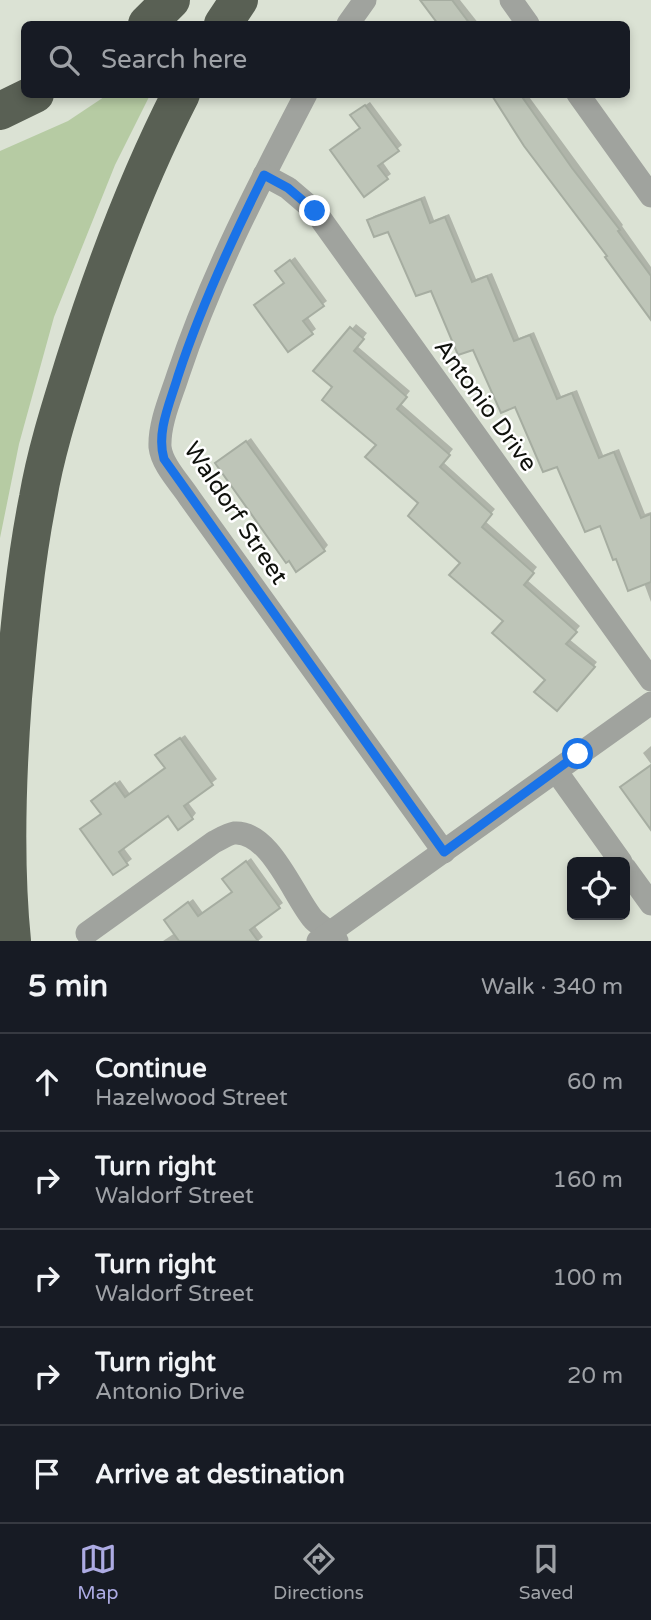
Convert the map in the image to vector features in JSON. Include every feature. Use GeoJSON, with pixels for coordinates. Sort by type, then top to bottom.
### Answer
{"type":"FeatureCollection","features":[{"type":"Feature","properties":{"kind":"highway"},"geometry":{"type":"LineString","coordinates":[[149,21],[171,0]]}},
{"type":"Feature","properties":{"kind":"highway"},"geometry":{"type":"LineString","coordinates":[[225,21],[239,0]]}},
{"type":"Feature","properties":{"kind":"highway"},"geometry":{"type":"LineString","coordinates":[[0,111],[27,98]]}},
{"type":"Feature","properties":{"kind":"highway"},"geometry":{"type":"LineString","coordinates":[[12,941],[7,891],[9,746],[17,646],[38,497],[61,404],[117,234],[155,145],[179,98]]}},
{"type":"Feature","properties":{"kind":"street"},"geometry":{"type":"LineString","coordinates":[[350,21],[365,0]]}},
{"type":"Feature","properties":{"kind":"street"},"geometry":{"type":"LineString","coordinates":[[511,0],[526,21]]}},
{"type":"Feature","properties":{"kind":"street","name":"Waldorf Street"},"geometry":{"type":"LineString","coordinates":[[304,98],[225,253],[192,332],[166,413],[160,447],[164,459],[189,497],[444,852]]}},
{"type":"Feature","properties":{"kind":"street"},"geometry":{"type":"LineString","coordinates":[[581,98],[651,196]]}},
{"type":"Feature","properties":{"kind":"street","name":"Antonio Drive"},"geometry":{"type":"LineString","coordinates":[[264,175],[288,188],[315,211],[651,680]]}},
{"type":"Feature","properties":{"kind":"street"},"geometry":{"type":"LineString","coordinates":[[87,933],[214,842],[232,833],[245,834],[264,847],[329,938],[651,703]]}},
{"type":"Feature","properties":{"kind":"street"},"geometry":{"type":"LineString","coordinates":[[556,771],[617,857]]}},
{"type":"Feature","properties":{"kind":"street"},"geometry":{"type":"LineString","coordinates":[[630,875],[651,904]]}},
{"type":"Feature","properties":{"kind":"green space"},"geometry":{"type":"Polygon","coordinates":[[[102,98],[148,98],[115,165],[54,317],[19,444],[0,538],[0,151],[68,121],[102,98]]]}},
{"type":"Feature","properties":{"kind":"building"},"geometry":{"type":"Polygon","coordinates":[[[420,0],[452,0],[468,21],[436,21],[420,0]]]}},
{"type":"Feature","properties":{"kind":"building"},"geometry":{"type":"Polygon","coordinates":[[[494,98],[523,98],[620,230],[618,231],[651,276],[651,320],[605,257],[607,256],[524,146],[494,98]]]}},
{"type":"Feature","properties":{"kind":"building"},"geometry":{"type":"Polygon","coordinates":[[[365,105],[399,151],[378,166],[388,179],[364,197],[330,150],[360,128],[350,115],[365,105]]]}},
{"type":"Feature","properties":{"kind":"building"},"geometry":{"type":"Polygon","coordinates":[[[421,199],[430,223],[445,217],[472,282],[487,276],[514,341],[530,335],[557,399],[572,393],[599,458],[614,452],[641,518],[651,514],[651,582],[628,591],[600,526],[585,532],[557,467],[543,472],[515,407],[501,413],[473,350],[458,355],[431,291],[416,296],[388,232],[374,237],[367,220],[421,199]]]}},
{"type":"Feature","properties":{"kind":"building"},"geometry":{"type":"Polygon","coordinates":[[[290,260],[324,306],[303,321],[313,334],[288,352],[254,305],[284,283],[275,271],[290,260]]]}},
{"type":"Feature","properties":{"kind":"building"},"geometry":{"type":"Polygon","coordinates":[[[350,327],[364,339],[354,351],[407,397],[397,409],[450,455],[440,467],[492,514],[482,527],[534,573],[524,585],[577,632],[566,644],[595,667],[557,711],[534,692],[545,680],[492,633],[503,621],[449,575],[460,563],[408,516],[418,503],[365,457],[376,445],[322,400],[332,387],[313,371],[350,327]]]}},
{"type":"Feature","properties":{"kind":"building"},"geometry":{"type":"Polygon","coordinates":[[[246,441],[325,551],[296,572],[289,561],[286,563],[215,463],[246,441]]]}},
{"type":"Feature","properties":{"kind":"building"},"geometry":{"type":"Polygon","coordinates":[[[180,738],[213,785],[184,806],[193,819],[178,830],[168,816],[119,852],[128,865],[113,875],[80,829],[101,814],[91,801],[115,783],[125,797],[165,768],[155,755],[180,738]]]}},
{"type":"Feature","properties":{"kind":"building"},"geometry":{"type":"Polygon","coordinates":[[[651,765],[651,830],[620,787],[651,765]]]}},
{"type":"Feature","properties":{"kind":"building"},"geometry":{"type":"Polygon","coordinates":[[[246,861],[280,908],[250,930],[258,941],[179,941],[164,920],[188,902],[198,916],[232,892],[222,879],[246,861]]]}},
{"type":"Feature","properties":{"kind":"route"},"geometry":{"type":"LineString","coordinates":[[315,211],[288,188],[264,175],[225,253],[192,332],[166,413],[160,447],[164,459],[444,852],[578,754]]}}]}
